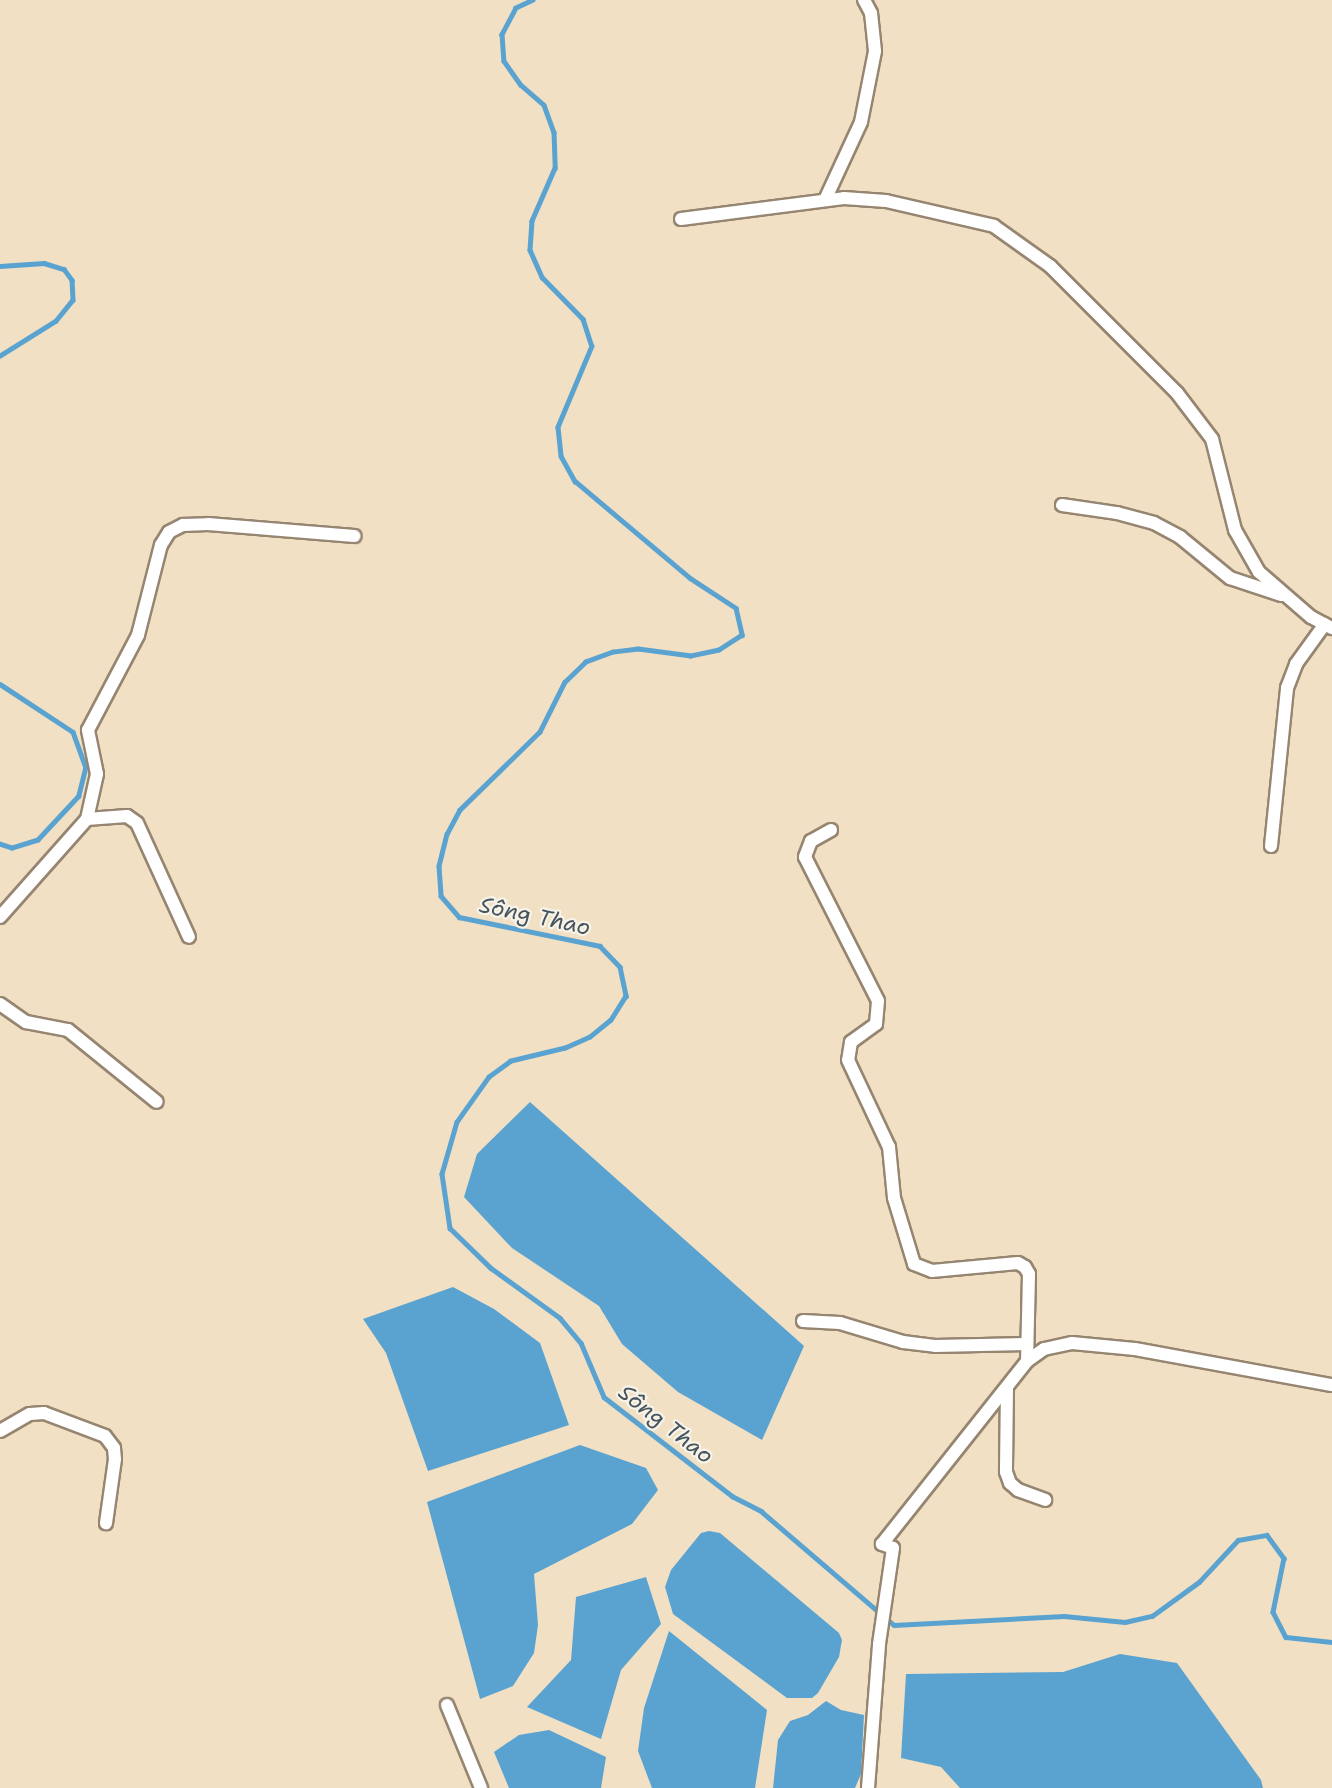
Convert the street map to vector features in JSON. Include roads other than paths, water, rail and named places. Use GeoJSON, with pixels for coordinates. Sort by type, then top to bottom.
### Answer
{"type":"FeatureCollection","features":[{"type":"Feature","properties":{"kind":"street"},"geometry":{"type":"LineString","coordinates":[[825,200],[861,122],[876,51],[871,13],[864,0]]}},
{"type":"Feature","properties":{"kind":"street"},"geometry":{"type":"LineString","coordinates":[[681,219],[825,200],[886,201],[994,226],[1050,266],[1177,393],[1212,439],[1235,530],[1259,572],[1282,595],[1328,626],[1296,664],[1287,688],[1271,846]]}},
{"type":"Feature","properties":{"kind":"street"},"geometry":{"type":"LineString","coordinates":[[1062,505],[1117,513],[1154,523],[1180,537],[1230,578],[1282,595]]}},
{"type":"Feature","properties":{"kind":"street"},"geometry":{"type":"LineString","coordinates":[[0,917],[87,819],[97,774],[88,730],[138,635],[161,545],[169,532],[183,525],[208,524],[355,536]]}},
{"type":"Feature","properties":{"kind":"street"},"geometry":{"type":"LineString","coordinates":[[87,819],[126,816],[137,823],[189,936]]}},
{"type":"Feature","properties":{"kind":"street"},"geometry":{"type":"LineString","coordinates":[[831,830],[811,841],[805,857],[878,1001],[876,1024],[851,1042],[848,1060],[889,1147],[894,1198],[914,1264],[932,1271],[1018,1263],[1025,1267],[1029,1274],[1027,1361]]}},
{"type":"Feature","properties":{"kind":"street"},"geometry":{"type":"LineString","coordinates":[[0,1004],[26,1022],[58,1025],[68,1030],[157,1102]]}},
{"type":"Feature","properties":{"kind":"street"},"geometry":{"type":"LineString","coordinates":[[803,1321],[840,1323],[903,1342],[934,1346],[1027,1344]]}},
{"type":"Feature","properties":{"kind":"street"},"geometry":{"type":"LineString","coordinates":[[868,1788],[881,1630],[893,1548],[882,1544],[893,1526],[1027,1361],[1044,1349],[1072,1343],[1135,1348],[1332,1385]]}},
{"type":"Feature","properties":{"kind":"street"},"geometry":{"type":"LineString","coordinates":[[1007,1387],[1008,1478],[1018,1490],[1045,1500]]}},
{"type":"Feature","properties":{"kind":"street"},"geometry":{"type":"LineString","coordinates":[[0,1431],[30,1414],[44,1413],[105,1436],[114,1448],[115,1459],[106,1522]]}},
{"type":"Feature","properties":{"kind":"street"},"geometry":{"type":"LineString","coordinates":[[447,1705],[481,1788]]}},
{"type":"Feature","properties":{"kind":"water"},"geometry":{"type":"Polygon","coordinates":[[[530,1102],[804,1346],[762,1440],[678,1392],[622,1344],[599,1306],[512,1248],[464,1197],[477,1154],[530,1102]]]}},
{"type":"Feature","properties":{"kind":"water"},"geometry":{"type":"Polygon","coordinates":[[[453,1287],[494,1309],[540,1343],[569,1425],[428,1471],[386,1353],[363,1319],[453,1287]]]}},
{"type":"Feature","properties":{"kind":"water"},"geometry":{"type":"Polygon","coordinates":[[[580,1445],[646,1468],[658,1490],[632,1524],[534,1574],[538,1625],[534,1653],[513,1686],[480,1699],[427,1502],[580,1445]]]}},
{"type":"Feature","properties":{"kind":"water"},"geometry":{"type":"Polygon","coordinates":[[[709,1531],[720,1533],[839,1633],[842,1640],[839,1657],[818,1693],[812,1698],[787,1698],[673,1614],[665,1587],[671,1570],[701,1533],[709,1531]]]}},
{"type":"Feature","properties":{"kind":"water"},"geometry":{"type":"Polygon","coordinates":[[[646,1577],[661,1624],[621,1670],[601,1739],[527,1707],[571,1660],[576,1597],[646,1577]]]}},
{"type":"Feature","properties":{"kind":"water"},"geometry":{"type":"Polygon","coordinates":[[[669,1631],[767,1710],[755,1788],[652,1788],[638,1751],[644,1708],[669,1631]]]}},
{"type":"Feature","properties":{"kind":"water"},"geometry":{"type":"Polygon","coordinates":[[[1120,1654],[1177,1663],[1261,1780],[1263,1788],[960,1788],[941,1767],[901,1758],[906,1674],[1063,1672],[1120,1654]]]}},
{"type":"Feature","properties":{"kind":"water"},"geometry":{"type":"Polygon","coordinates":[[[826,1701],[841,1710],[864,1715],[861,1774],[855,1788],[773,1788],[778,1740],[790,1721],[808,1715],[826,1701]]]}},
{"type":"Feature","properties":{"kind":"water"},"geometry":{"type":"Polygon","coordinates":[[[549,1730],[606,1757],[601,1788],[509,1788],[494,1752],[519,1735],[549,1730]]]}},
{"type":"Feature","properties":{"kind":"waterway","name":"Sông Thao"},"geometry":{"type":"LineString","coordinates":[[533,0],[516,8],[502,34],[504,61],[521,85],[544,105],[554,132],[555,168],[532,221],[530,250],[542,277],[583,319],[592,346],[558,427],[561,456],[575,481],[690,578],[736,608],[742,635],[719,650],[691,656],[638,649],[613,652],[586,662],[565,682],[540,732],[460,810],[447,834],[439,866],[441,896],[459,917],[600,946],[620,967],[626,996],[611,1020],[590,1037],[565,1048],[511,1061],[489,1077],[457,1122],[442,1174],[450,1228],[491,1268],[560,1318],[581,1343],[604,1397],[732,1496],[761,1511],[894,1625],[1064,1616],[1125,1622],[1152,1616],[1199,1582],[1238,1540],[1267,1535],[1284,1558],[1273,1612],[1286,1637],[1332,1642]]}},
{"type":"Feature","properties":{"kind":"waterway"},"geometry":{"type":"LineString","coordinates":[[0,266],[44,263],[64,269],[72,280],[73,300],[56,321],[0,356]]}},
{"type":"Feature","properties":{"kind":"waterway"},"geometry":{"type":"LineString","coordinates":[[0,684],[73,732],[86,767],[79,796],[38,840],[12,848],[0,844]]}}]}
